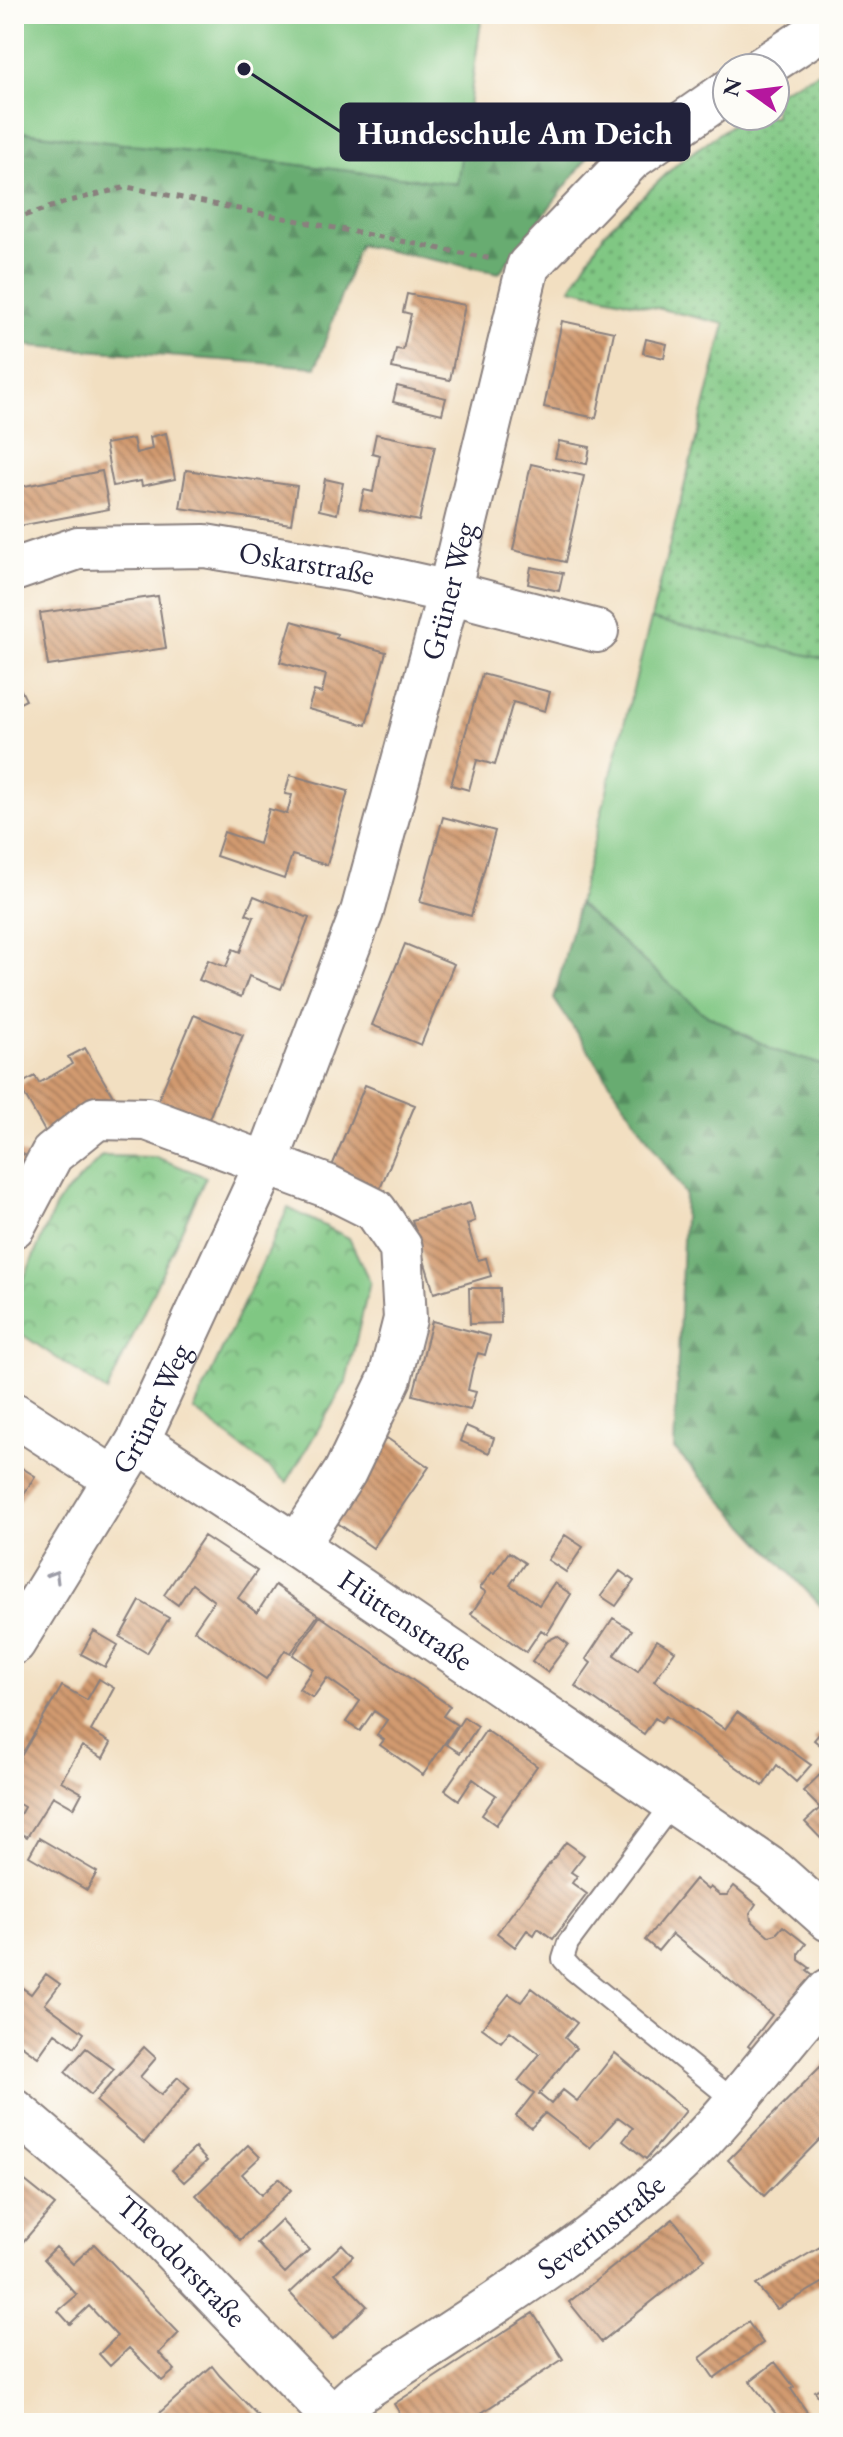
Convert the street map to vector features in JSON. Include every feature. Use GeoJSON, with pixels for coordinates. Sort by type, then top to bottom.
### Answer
{"type":"FeatureCollection","features":[{"type":"Feature","properties":{"kind":"street"},"geometry":{"type":"LineString","coordinates":[[786,52],[829,24]]}},
{"type":"Feature","properties":{"kind":"street"},"geometry":{"type":"LineString","coordinates":[[528,266],[631,159],[711,103]]}},
{"type":"Feature","properties":{"kind":"street","name":"Grüner Weg"},"geometry":{"type":"LineString","coordinates":[[14,1643],[138,1441],[267,1162],[362,912],[449,592],[528,266]]}},
{"type":"Feature","properties":{"kind":"street","name":"Oskarstraße"},"geometry":{"type":"LineString","coordinates":[[14,570],[78,548],[205,546],[350,570],[597,631]]}},
{"type":"Feature","properties":{"kind":"street"},"geometry":{"type":"LineString","coordinates":[[14,1226],[52,1154],[97,1118],[147,1119],[267,1162],[327,1186],[375,1210],[401,1248],[405,1319],[390,1378],[345,1472],[297,1546]]}},
{"type":"Feature","properties":{"kind":"street"},"geometry":{"type":"LineString","coordinates":[[14,1414],[113,1478]]}},
{"type":"Feature","properties":{"kind":"street","name":"Hüttenstraße"},"geometry":{"type":"LineString","coordinates":[[138,1441],[774,1871],[829,1920]]}},
{"type":"Feature","properties":{"kind":"street","name":"Severinstraße"},"geometry":{"type":"LineString","coordinates":[[335,2420],[358,2393],[557,2262],[619,2215],[679,2163],[737,2103],[829,1990]]}},
{"type":"Feature","properties":{"kind":"street","name":"Theodorstraße"},"geometry":{"type":"LineString","coordinates":[[14,2110],[143,2220],[335,2420]]}},
{"type":"Feature","properties":{"kind":"lane"},"geometry":{"type":"LineString","coordinates":[[673,1803],[568,1943],[563,1959],[737,2103]]}},
{"type":"Feature","properties":{"kind":"path"},"geometry":{"type":"LineString","coordinates":[[14,219],[127,187],[528,266]]}},
{"type":"Feature","properties":{"kind":"green space"},"geometry":{"type":"Polygon","coordinates":[[[14,14],[482,14],[458,184],[14,131],[14,14]]]}},
{"type":"Feature","properties":{"kind":"green space"},"geometry":{"type":"Polygon","coordinates":[[[829,67],[829,660],[651,619],[725,324],[571,288],[605,232],[678,163],[721,132],[791,132],[791,85],[829,67]]]}},
{"type":"Feature","properties":{"kind":"green space"},"geometry":{"type":"Polygon","coordinates":[[[466,124],[521,153],[588,157],[499,273],[359,245],[316,367],[14,347],[14,131],[457,184],[466,124]]]}},
{"type":"Feature","properties":{"kind":"green space"},"geometry":{"type":"Polygon","coordinates":[[[651,619],[829,660],[829,1067],[776,1051],[703,1013],[578,904],[651,619]]]}},
{"type":"Feature","properties":{"kind":"green space"},"geometry":{"type":"Polygon","coordinates":[[[578,904],[703,1013],[776,1051],[829,1067],[829,1615],[674,1449],[685,1194],[554,999],[578,904]]]}},
{"type":"Feature","properties":{"kind":"green space"},"geometry":{"type":"Polygon","coordinates":[[[102,1156],[156,1157],[206,1177],[107,1392],[14,1329],[14,1301],[57,1203],[102,1156]]]}},
{"type":"Feature","properties":{"kind":"green space"},"geometry":{"type":"Polygon","coordinates":[[[288,1208],[349,1238],[370,1282],[346,1382],[287,1482],[194,1410],[288,1208]]]}},
{"type":"Feature","properties":{"kind":"building"},"geometry":{"type":"Polygon","coordinates":[[[407,294],[465,305],[450,380],[392,368],[396,349],[403,350],[411,314],[403,312],[407,294]]]}},
{"type":"Feature","properties":{"kind":"building"},"geometry":{"type":"Polygon","coordinates":[[[562,321],[614,332],[596,418],[544,407],[562,321]]]}},
{"type":"Feature","properties":{"kind":"building"},"geometry":{"type":"Polygon","coordinates":[[[646,339],[667,344],[664,358],[643,353],[646,339]]]}},
{"type":"Feature","properties":{"kind":"building"},"geometry":{"type":"Polygon","coordinates":[[[397,386],[446,398],[442,414],[393,402],[397,386]]]}},
{"type":"Feature","properties":{"kind":"building"},"geometry":{"type":"Polygon","coordinates":[[[166,433],[175,479],[142,486],[141,481],[113,486],[105,444],[133,439],[136,453],[152,449],[150,437],[166,433]]]}},
{"type":"Feature","properties":{"kind":"building"},"geometry":{"type":"Polygon","coordinates":[[[376,434],[435,446],[419,521],[360,509],[364,490],[373,492],[380,455],[372,453],[376,434]]]}},
{"type":"Feature","properties":{"kind":"building"},"geometry":{"type":"Polygon","coordinates":[[[559,441],[590,447],[587,464],[555,458],[559,441]]]}},
{"type":"Feature","properties":{"kind":"building"},"geometry":{"type":"Polygon","coordinates":[[[531,464],[584,476],[565,562],[513,550],[531,464]]]}},
{"type":"Feature","properties":{"kind":"building"},"geometry":{"type":"Polygon","coordinates":[[[186,470],[297,486],[291,524],[180,508],[186,470]]]}},
{"type":"Feature","properties":{"kind":"building"},"geometry":{"type":"Polygon","coordinates":[[[102,471],[109,509],[14,527],[14,488],[102,471]]]}},
{"type":"Feature","properties":{"kind":"building"},"geometry":{"type":"Polygon","coordinates":[[[325,479],[343,483],[337,514],[319,510],[325,479]]]}},
{"type":"Feature","properties":{"kind":"building"},"geometry":{"type":"Polygon","coordinates":[[[531,567],[563,573],[559,591],[528,584],[531,567]]]}},
{"type":"Feature","properties":{"kind":"building"},"geometry":{"type":"Polygon","coordinates":[[[158,596],[166,648],[48,666],[40,613],[158,596]]]}},
{"type":"Feature","properties":{"kind":"building"},"geometry":{"type":"Polygon","coordinates":[[[292,621],[386,652],[366,725],[308,709],[314,691],[322,693],[326,675],[280,662],[292,621]]]}},
{"type":"Feature","properties":{"kind":"building"},"geometry":{"type":"Polygon","coordinates":[[[482,674],[550,692],[545,711],[513,702],[495,765],[477,760],[469,790],[451,785],[482,674]]]}},
{"type":"Feature","properties":{"kind":"building"},"geometry":{"type":"Polygon","coordinates":[[[14,676],[26,700],[14,706],[14,676]]]}},
{"type":"Feature","properties":{"kind":"building"},"geometry":{"type":"Polygon","coordinates":[[[290,775],[348,791],[327,865],[292,855],[284,879],[216,856],[224,832],[259,844],[269,809],[287,814],[292,795],[285,794],[290,775]]]}},
{"type":"Feature","properties":{"kind":"building"},"geometry":{"type":"Polygon","coordinates":[[[443,817],[495,831],[471,916],[420,902],[443,817]]]}},
{"type":"Feature","properties":{"kind":"building"},"geometry":{"type":"Polygon","coordinates":[[[254,896],[309,918],[281,989],[249,976],[241,997],[199,980],[208,960],[226,967],[233,949],[240,952],[254,917],[246,914],[254,896]]]}},
{"type":"Feature","properties":{"kind":"building"},"geometry":{"type":"Polygon","coordinates":[[[405,944],[454,964],[421,1045],[372,1025],[405,944]]]}},
{"type":"Feature","properties":{"kind":"building"},"geometry":{"type":"Polygon","coordinates":[[[194,1015],[243,1035],[206,1126],[156,1105],[194,1015]]]}},
{"type":"Feature","properties":{"kind":"building"},"geometry":{"type":"Polygon","coordinates":[[[85,1048],[115,1100],[48,1137],[19,1085],[35,1076],[39,1083],[72,1064],[68,1057],[85,1048]]]}},
{"type":"Feature","properties":{"kind":"building"},"geometry":{"type":"Polygon","coordinates":[[[365,1085],[415,1105],[377,1196],[328,1176],[365,1085]]]}},
{"type":"Feature","properties":{"kind":"building"},"geometry":{"type":"Polygon","coordinates":[[[14,1149],[30,1158],[14,1185],[14,1149]]]}},
{"type":"Feature","properties":{"kind":"building"},"geometry":{"type":"Polygon","coordinates":[[[470,1203],[475,1221],[467,1224],[478,1260],[486,1258],[491,1276],[434,1293],[412,1220],[470,1203]]]}},
{"type":"Feature","properties":{"kind":"building"},"geometry":{"type":"Polygon","coordinates":[[[469,1288],[500,1288],[501,1323],[470,1324],[469,1288]]]}},
{"type":"Feature","properties":{"kind":"building"},"geometry":{"type":"Polygon","coordinates":[[[432,1321],[490,1336],[485,1355],[478,1353],[472,1371],[468,1390],[476,1392],[470,1410],[413,1395],[432,1321]]]}},
{"type":"Feature","properties":{"kind":"building"},"geometry":{"type":"Polygon","coordinates":[[[466,1426],[494,1438],[489,1453],[460,1441],[466,1426]]]}},
{"type":"Feature","properties":{"kind":"building"},"geometry":{"type":"Polygon","coordinates":[[[384,1436],[429,1467],[373,1548],[329,1517],[384,1436]]]}},
{"type":"Feature","properties":{"kind":"building"},"geometry":{"type":"Polygon","coordinates":[[[14,1463],[35,1476],[14,1511],[14,1463]]]}},
{"type":"Feature","properties":{"kind":"building"},"geometry":{"type":"Polygon","coordinates":[[[565,1535],[583,1547],[566,1572],[548,1560],[565,1535]]]}},
{"type":"Feature","properties":{"kind":"building"},"geometry":{"type":"Polygon","coordinates":[[[204,1536],[257,1571],[238,1598],[257,1613],[275,1585],[318,1615],[291,1653],[285,1650],[266,1679],[194,1630],[214,1601],[192,1584],[178,1605],[164,1595],[204,1536]]]}},
{"type":"Feature","properties":{"kind":"building"},"geometry":{"type":"Polygon","coordinates":[[[509,1552],[525,1563],[510,1585],[539,1605],[554,1583],[571,1594],[547,1634],[541,1630],[526,1652],[471,1614],[486,1592],[480,1588],[509,1552]]]}},
{"type":"Feature","properties":{"kind":"building"},"geometry":{"type":"Polygon","coordinates":[[[620,1571],[634,1581],[616,1606],[601,1596],[620,1571]]]}},
{"type":"Feature","properties":{"kind":"building"},"geometry":{"type":"Polygon","coordinates":[[[140,1601],[169,1618],[147,1653],[120,1637],[140,1601]]]}},
{"type":"Feature","properties":{"kind":"building"},"geometry":{"type":"Polygon","coordinates":[[[320,1616],[450,1706],[443,1716],[457,1725],[423,1775],[380,1745],[384,1740],[377,1735],[387,1720],[374,1711],[360,1731],[346,1722],[360,1701],[327,1678],[313,1698],[299,1689],[313,1669],[293,1655],[320,1616]]]}},
{"type":"Feature","properties":{"kind":"building"},"geometry":{"type":"Polygon","coordinates":[[[613,1618],[632,1630],[614,1655],[638,1671],[657,1640],[675,1651],[654,1681],[725,1729],[737,1712],[811,1765],[796,1782],[777,1765],[763,1786],[666,1716],[661,1722],[655,1718],[644,1734],[575,1686],[591,1663],[586,1659],[613,1618]]]}},
{"type":"Feature","properties":{"kind":"building"},"geometry":{"type":"Polygon","coordinates":[[[94,1631],[118,1645],[105,1667],[81,1654],[94,1631]]]}},
{"type":"Feature","properties":{"kind":"building"},"geometry":{"type":"Polygon","coordinates":[[[557,1636],[568,1644],[547,1672],[532,1661],[547,1641],[557,1636]]]}},
{"type":"Feature","properties":{"kind":"building"},"geometry":{"type":"Polygon","coordinates":[[[99,1679],[114,1688],[91,1731],[111,1743],[103,1758],[82,1746],[61,1781],[82,1793],[74,1808],[53,1796],[27,1837],[14,1830],[24,1807],[14,1801],[14,1768],[62,1686],[87,1700],[99,1679]]]}},
{"type":"Feature","properties":{"kind":"building"},"geometry":{"type":"Polygon","coordinates":[[[464,1717],[478,1726],[460,1753],[446,1744],[464,1717]]]}},
{"type":"Feature","properties":{"kind":"building"},"geometry":{"type":"Polygon","coordinates":[[[829,1722],[829,1745],[825,1749],[814,1740],[829,1722]]]}},
{"type":"Feature","properties":{"kind":"building"},"geometry":{"type":"Polygon","coordinates":[[[486,1730],[537,1766],[496,1825],[482,1815],[496,1795],[473,1779],[459,1800],[445,1790],[486,1730]]]}},
{"type":"Feature","properties":{"kind":"building"},"geometry":{"type":"Polygon","coordinates":[[[829,1766],[829,1847],[805,1822],[820,1808],[803,1791],[829,1766]]]}},
{"type":"Feature","properties":{"kind":"building"},"geometry":{"type":"Polygon","coordinates":[[[39,1838],[97,1872],[87,1890],[29,1856],[39,1838]]]}},
{"type":"Feature","properties":{"kind":"building"},"geometry":{"type":"Polygon","coordinates":[[[566,1842],[584,1855],[571,1872],[577,1876],[572,1883],[587,1894],[553,1939],[538,1928],[534,1935],[527,1930],[515,1947],[497,1933],[566,1842]]]}},
{"type":"Feature","properties":{"kind":"building"},"geometry":{"type":"Polygon","coordinates":[[[695,1879],[720,1895],[727,1895],[734,1886],[756,1904],[750,1913],[751,1920],[769,1936],[776,1934],[783,1926],[806,1944],[799,1953],[799,1960],[821,1981],[761,2056],[748,2046],[772,2015],[672,1934],[658,1951],[645,1940],[695,1879]]]}},
{"type":"Feature","properties":{"kind":"building"},"geometry":{"type":"Polygon","coordinates":[[[46,1974],[60,1984],[45,2004],[84,2033],[75,2047],[55,2033],[38,2057],[14,2040],[14,1982],[31,1994],[46,1974]]]}},
{"type":"Feature","properties":{"kind":"building"},"geometry":{"type":"Polygon","coordinates":[[[532,1988],[577,2023],[565,2038],[576,2048],[539,2094],[551,2104],[563,2090],[577,2101],[615,2053],[686,2111],[646,2159],[623,2141],[633,2128],[618,2117],[590,2148],[545,2113],[531,2128],[516,2116],[534,2093],[518,2081],[540,2054],[510,2031],[501,2042],[482,2028],[509,1994],[521,2002],[532,1988]]]}},
{"type":"Feature","properties":{"kind":"building"},"geometry":{"type":"Polygon","coordinates":[[[144,2047],[156,2058],[140,2077],[161,2095],[178,2077],[190,2088],[144,2143],[96,2101],[144,2047]]]}},
{"type":"Feature","properties":{"kind":"building"},"geometry":{"type":"Polygon","coordinates":[[[86,2048],[114,2069],[91,2095],[65,2072],[86,2048]]]}},
{"type":"Feature","properties":{"kind":"building"},"geometry":{"type":"Polygon","coordinates":[[[829,2058],[829,2130],[764,2196],[728,2160],[829,2058]]]}},
{"type":"Feature","properties":{"kind":"building"},"geometry":{"type":"Polygon","coordinates":[[[248,2145],[260,2157],[242,2174],[261,2195],[279,2178],[291,2190],[240,2240],[196,2195],[248,2145]]]}},
{"type":"Feature","properties":{"kind":"building"},"geometry":{"type":"Polygon","coordinates":[[[195,2148],[207,2161],[184,2182],[172,2170],[195,2148]]]}},
{"type":"Feature","properties":{"kind":"building"},"geometry":{"type":"Polygon","coordinates":[[[14,2172],[55,2205],[14,2252],[14,2172]]]}},
{"type":"Feature","properties":{"kind":"building"},"geometry":{"type":"Polygon","coordinates":[[[673,2219],[705,2259],[601,2342],[569,2302],[673,2219]]]}},
{"type":"Feature","properties":{"kind":"building"},"geometry":{"type":"Polygon","coordinates":[[[281,2220],[309,2250],[285,2273],[257,2243],[281,2220]]]}},
{"type":"Feature","properties":{"kind":"building"},"geometry":{"type":"Polygon","coordinates":[[[94,2244],[179,2333],[159,2353],[175,2370],[162,2381],[129,2348],[110,2366],[99,2354],[117,2336],[89,2306],[70,2324],[58,2311],[77,2295],[44,2259],[56,2247],[73,2264],[94,2244]]]}},
{"type":"Feature","properties":{"kind":"building"},"geometry":{"type":"Polygon","coordinates":[[[342,2244],[353,2256],[335,2273],[367,2306],[333,2339],[290,2293],[342,2244]]]}},
{"type":"Feature","properties":{"kind":"building"},"geometry":{"type":"Polygon","coordinates":[[[820,2247],[829,2256],[829,2279],[777,2309],[756,2285],[820,2247]]]}},
{"type":"Feature","properties":{"kind":"building"},"geometry":{"type":"Polygon","coordinates":[[[533,2313],[563,2359],[466,2423],[406,2423],[394,2404],[533,2313]]]}},
{"type":"Feature","properties":{"kind":"building"},"geometry":{"type":"Polygon","coordinates":[[[748,2322],[763,2343],[714,2378],[700,2358],[748,2322]]]}},
{"type":"Feature","properties":{"kind":"building"},"geometry":{"type":"Polygon","coordinates":[[[775,2362],[794,2387],[791,2389],[807,2412],[801,2416],[805,2423],[783,2423],[750,2381],[775,2362]]]}},
{"type":"Feature","properties":{"kind":"building"},"geometry":{"type":"Polygon","coordinates":[[[212,2366],[265,2423],[164,2423],[157,2415],[212,2366]]]}},
{"type":"Feature","properties":{"kind":"building"},"geometry":{"type":"Polygon","coordinates":[[[829,2383],[829,2414],[815,2391],[829,2383]]]}},
{"type":"Feature","properties":{"kind":"place","name":"Hundeschule Am Deich"},"geometry":{"type":"Point","coordinates":[244,69]}}]}
